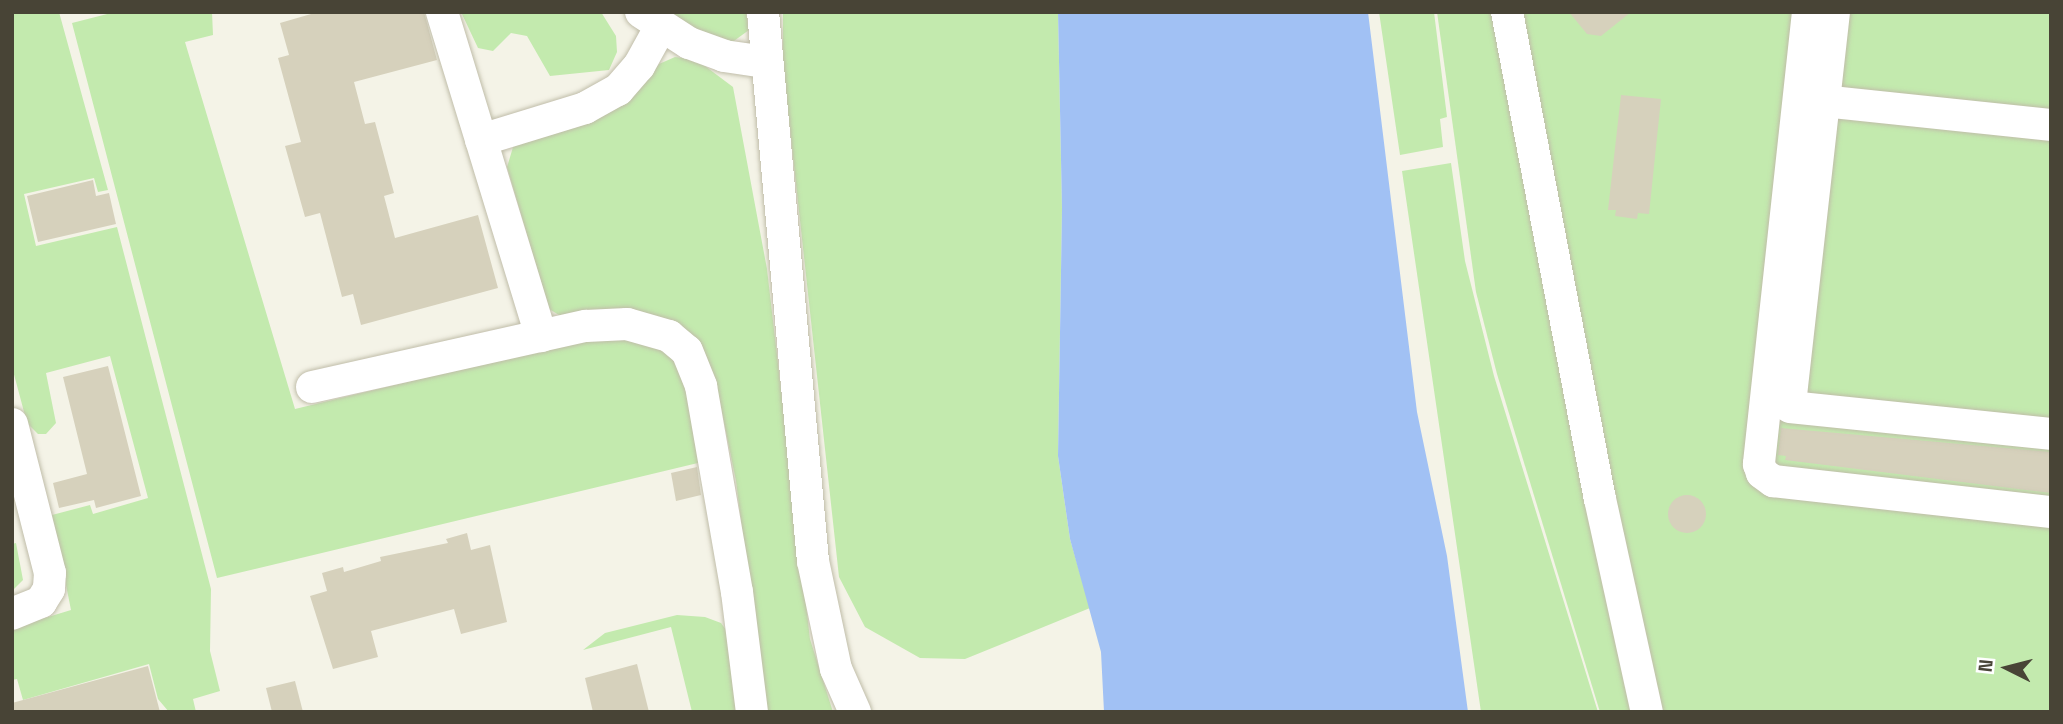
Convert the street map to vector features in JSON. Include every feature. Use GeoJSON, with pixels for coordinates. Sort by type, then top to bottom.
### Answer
{"type":"FeatureCollection","features":[{"type":"Feature","properties":{"kind":"street"},"geometry":{"type":"LineString","coordinates":[[442,12],[541,336]]}},
{"type":"Feature","properties":{"kind":"street"},"geometry":{"type":"LineString","coordinates":[[763,12],[765,62],[813,561],[836,669],[855,712]]}},
{"type":"Feature","properties":{"kind":"street"},"geometry":{"type":"LineString","coordinates":[[1507,12],[1601,499],[1647,712]]}},
{"type":"Feature","properties":{"kind":"street"},"geometry":{"type":"LineString","coordinates":[[1808,12],[1759,464],[1762,473],[1773,481],[2051,512]]}},
{"type":"Feature","properties":{"kind":"street"},"geometry":{"type":"LineString","coordinates":[[1833,12],[1790,407],[2051,434]]}},
{"type":"Feature","properties":{"kind":"street"},"geometry":{"type":"LineString","coordinates":[[481,140],[585,108],[618,90],[639,66],[651,19],[724,56],[765,62]]}},
{"type":"Feature","properties":{"kind":"street"},"geometry":{"type":"LineString","coordinates":[[1823,101],[2051,125]]}},
{"type":"Feature","properties":{"kind":"street"},"geometry":{"type":"LineString","coordinates":[[312,387],[586,326],[627,324],[669,336],[687,351],[701,386],[716,461],[752,712]]}},
{"type":"Feature","properties":{"kind":"street"},"geometry":{"type":"LineString","coordinates":[[12,424],[50,573],[49,589],[41,602],[12,614]]}},
{"type":"Feature","properties":{"kind":"green space"},"geometry":{"type":"Polygon","coordinates":[[[12,12],[59,12],[108,190],[98,192],[94,178],[24,194],[36,246],[117,227],[211,589],[210,651],[220,691],[193,699],[196,712],[169,712],[158,699],[149,664],[23,700],[17,679],[12,680],[12,628],[71,610],[52,515],[90,505],[93,514],[148,498],[110,356],[46,373],[56,423],[46,434],[38,434],[27,423],[12,367],[12,12]]]}},
{"type":"Feature","properties":{"kind":"green space"},"geometry":{"type":"Polygon","coordinates":[[[115,12],[212,12],[213,35],[185,42],[295,409],[574,342],[626,338],[664,350],[681,370],[702,462],[217,578],[72,23],[115,12]]]}},
{"type":"Feature","properties":{"kind":"green space"},"geometry":{"type":"Polygon","coordinates":[[[461,12],[601,12],[616,36],[617,52],[609,70],[550,76],[527,36],[511,33],[493,51],[478,48],[461,12]]]}},
{"type":"Feature","properties":{"kind":"green space"},"geometry":{"type":"Polygon","coordinates":[[[659,12],[746,12],[749,30],[727,46],[659,12]]]}},
{"type":"Feature","properties":{"kind":"green space"},"geometry":{"type":"Polygon","coordinates":[[[783,12],[1058,12],[1062,209],[1058,456],[1070,539],[1090,608],[965,659],[920,658],[865,627],[839,577],[783,65],[783,12]]]}},
{"type":"Feature","properties":{"kind":"green space"},"geometry":{"type":"Polygon","coordinates":[[[1379,12],[1434,12],[1447,117],[1440,119],[1443,147],[1400,155],[1379,12]]]}},
{"type":"Feature","properties":{"kind":"green space"},"geometry":{"type":"Polygon","coordinates":[[[1437,12],[2051,12],[2051,712],[1600,712],[1497,374],[1476,292],[1437,12]]]}},
{"type":"Feature","properties":{"kind":"green space"},"geometry":{"type":"Polygon","coordinates":[[[675,57],[697,60],[733,87],[767,269],[810,639],[833,712],[765,712],[736,481],[715,378],[699,346],[559,315],[549,309],[507,167],[514,144],[636,88],[659,64],[675,57]]]}},
{"type":"Feature","properties":{"kind":"green space"},"geometry":{"type":"Polygon","coordinates":[[[1451,163],[1465,261],[1494,376],[1598,712],[1481,712],[1402,171],[1451,163]]]}},
{"type":"Feature","properties":{"kind":"green space"},"geometry":{"type":"Polygon","coordinates":[[[16,543],[23,580],[12,591],[12,544],[16,543]]]}},
{"type":"Feature","properties":{"kind":"green space"},"geometry":{"type":"Polygon","coordinates":[[[677,615],[705,617],[721,623],[726,630],[736,712],[692,712],[671,627],[583,650],[605,633],[677,615]]]}},
{"type":"Feature","properties":{"kind":"water"},"geometry":{"type":"Polygon","coordinates":[[[1058,12],[1368,12],[1417,412],[1447,556],[1468,712],[1104,712],[1101,652],[1070,539],[1058,456],[1062,209],[1058,12]]]}},
{"type":"Feature","properties":{"kind":"building"},"geometry":{"type":"Polygon","coordinates":[[[318,12],[424,12],[437,60],[354,82],[365,124],[375,122],[394,193],[384,196],[395,238],[478,215],[498,288],[361,325],[353,294],[342,297],[320,213],[305,217],[285,146],[301,142],[278,58],[289,55],[280,23],[318,12]]]}},
{"type":"Feature","properties":{"kind":"building"},"geometry":{"type":"Polygon","coordinates":[[[1569,12],[1631,12],[1601,36],[1587,34],[1569,12]]]}},
{"type":"Feature","properties":{"kind":"building"},"geometry":{"type":"Polygon","coordinates":[[[1621,95],[1661,99],[1649,214],[1638,213],[1637,219],[1615,216],[1616,210],[1608,210],[1621,95]]]}},
{"type":"Feature","properties":{"kind":"building"},"geometry":{"type":"Polygon","coordinates":[[[93,180],[96,196],[109,193],[116,224],[38,242],[27,196],[93,180]]]}},
{"type":"Feature","properties":{"kind":"building"},"geometry":{"type":"Polygon","coordinates":[[[108,366],[141,496],[96,508],[94,500],[59,508],[53,483],[87,474],[63,377],[108,366]]]}},
{"type":"Feature","properties":{"kind":"building"},"geometry":{"type":"Polygon","coordinates":[[[1781,428],[2051,452],[2051,493],[1785,460],[1786,456],[1778,455],[1781,428]]]}},
{"type":"Feature","properties":{"kind":"building"},"geometry":{"type":"Polygon","coordinates":[[[697,467],[701,495],[676,501],[671,473],[697,467]]]}},
{"type":"Feature","properties":{"kind":"building"},"geometry":{"type":"Polygon","coordinates":[[[1687,495],[1700,501],[1706,514],[1700,527],[1687,533],[1674,527],[1668,514],[1674,501],[1687,495]]]}},
{"type":"Feature","properties":{"kind":"building"},"geometry":{"type":"Polygon","coordinates":[[[467,533],[471,550],[490,545],[507,622],[461,634],[454,609],[371,631],[378,657],[333,669],[310,596],[327,591],[322,573],[343,567],[344,572],[381,561],[380,557],[448,543],[446,539],[467,533]]]}},
{"type":"Feature","properties":{"kind":"building"},"geometry":{"type":"Polygon","coordinates":[[[637,664],[649,712],[593,712],[585,678],[637,664]]]}},
{"type":"Feature","properties":{"kind":"building"},"geometry":{"type":"Polygon","coordinates":[[[148,666],[160,712],[12,712],[12,703],[148,666]]]}},
{"type":"Feature","properties":{"kind":"building"},"geometry":{"type":"Polygon","coordinates":[[[295,681],[303,712],[272,712],[266,688],[295,681]]]}}]}
